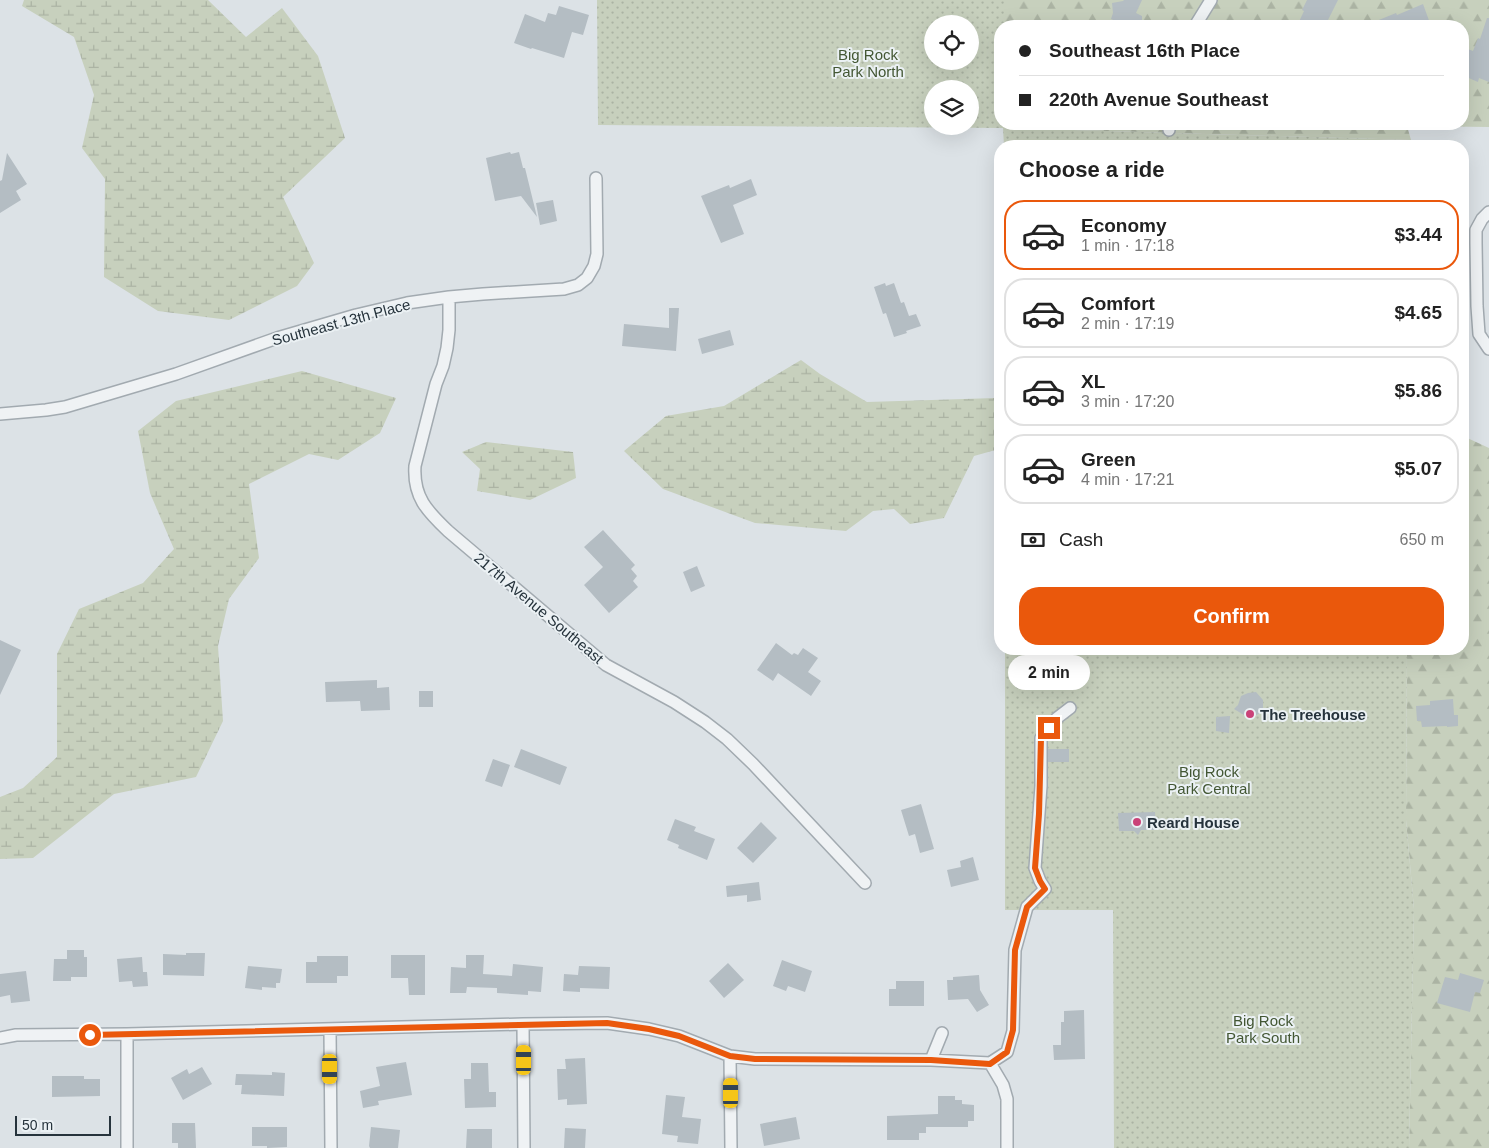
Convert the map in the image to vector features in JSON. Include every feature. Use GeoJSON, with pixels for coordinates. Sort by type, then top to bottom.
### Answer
{"type":"FeatureCollection","features":[{"type":"Feature","properties":{"kind":"street"},"geometry":{"type":"LineString","coordinates":[[1199,20],[1211,0]]}},
{"type":"Feature","properties":{"kind":"street","name":"Southeast 13th Place"},"geometry":{"type":"LineString","coordinates":[[0,414],[65,407],[176,374],[276,338],[390,307],[449,297],[564,289],[578,285],[587,278],[594,266],[597,254],[596,178]]}},
{"type":"Feature","properties":{"kind":"street"},"geometry":{"type":"LineString","coordinates":[[1487,213],[1476,230],[1477,306],[1479,334],[1489,349]]}},
{"type":"Feature","properties":{"kind":"street","name":"217th Avenue Southeast"},"geometry":{"type":"LineString","coordinates":[[449,297],[447,348],[415,466],[414,478],[416,488],[428,512],[606,665],[674,702],[727,739],[865,883]]}},
{"type":"Feature","properties":{"kind":"street"},"geometry":{"type":"LineString","coordinates":[[0,1038],[16,1035],[607,1023],[649,1029],[679,1036],[730,1056],[755,1059],[931,1060],[990,1064],[1007,1052],[1013,1030],[1015,950],[1027,907],[1045,889],[1035,868],[1040,795],[1041,738],[1057,718],[1070,708]]}},
{"type":"Feature","properties":{"kind":"street"},"geometry":{"type":"LineString","coordinates":[[523,1024],[524,1148]]}},
{"type":"Feature","properties":{"kind":"street"},"geometry":{"type":"LineString","coordinates":[[330,1030],[331,1148]]}},
{"type":"Feature","properties":{"kind":"street"},"geometry":{"type":"LineString","coordinates":[[931,1060],[942,1033]]}},
{"type":"Feature","properties":{"kind":"street"},"geometry":{"type":"LineString","coordinates":[[127,1148],[128,1034]]}},
{"type":"Feature","properties":{"kind":"street"},"geometry":{"type":"LineString","coordinates":[[730,1056],[731,1148]]}},
{"type":"Feature","properties":{"kind":"street"},"geometry":{"type":"LineString","coordinates":[[990,1064],[1003,1085],[1007,1099],[1007,1148]]}},
{"type":"Feature","properties":{"kind":"green space"},"geometry":{"type":"Polygon","coordinates":[[[24,0],[208,0],[246,37],[282,8],[318,56],[345,138],[283,197],[314,263],[297,286],[229,320],[158,311],[104,277],[105,179],[82,148],[94,95],[74,37],[22,6],[24,0]]]}},
{"type":"Feature","properties":{"kind":"green space","name":"Big Rock Park North"},"geometry":{"type":"Polygon","coordinates":[[[597,0],[1004,0],[1004,20],[994,20],[994,128],[979,128],[979,80],[924,80],[924,127],[598,125],[597,0]]]}},
{"type":"Feature","properties":{"kind":"green space"},"geometry":{"type":"Polygon","coordinates":[[[1004,0],[1489,0],[1489,127],[1469,127],[1469,20],[1004,20],[1004,0]]]}},
{"type":"Feature","properties":{"kind":"green space","name":"Big Rock Park North"},"geometry":{"type":"Polygon","coordinates":[[[1003,130],[1072,130],[1411,140],[1004,140],[1003,130]]]}},
{"type":"Feature","properties":{"kind":"green space"},"geometry":{"type":"Polygon","coordinates":[[[1072,130],[1408,130],[1411,140],[1072,130]]]}},
{"type":"Feature","properties":{"kind":"green space"},"geometry":{"type":"Polygon","coordinates":[[[801,360],[820,374],[867,402],[994,398],[994,450],[974,456],[944,518],[910,524],[894,509],[873,511],[846,531],[755,523],[663,489],[624,451],[666,416],[724,406],[801,360]]]}},
{"type":"Feature","properties":{"kind":"green space"},"geometry":{"type":"Polygon","coordinates":[[[302,371],[396,398],[380,433],[338,460],[309,454],[249,484],[259,558],[229,599],[218,646],[223,721],[196,777],[114,794],[33,858],[0,859],[0,797],[23,788],[57,757],[57,654],[79,609],[143,583],[174,549],[150,493],[138,431],[176,401],[302,371]]]}},
{"type":"Feature","properties":{"kind":"green space"},"geometry":{"type":"Polygon","coordinates":[[[1469,439],[1489,448],[1489,1148],[1409,1148],[1414,909],[1406,820],[1407,655],[1469,655],[1469,439]]]}},
{"type":"Feature","properties":{"kind":"green space"},"geometry":{"type":"Polygon","coordinates":[[[486,442],[573,452],[576,478],[530,500],[477,491],[480,469],[462,452],[486,442]]]}},
{"type":"Feature","properties":{"kind":"green space"},"geometry":{"type":"Polygon","coordinates":[[[1005,655],[1407,655],[1406,820],[1414,909],[1409,1148],[1114,1148],[1113,910],[1005,910],[1005,655]]]}},
{"type":"Feature","properties":{"kind":"building"},"geometry":{"type":"Polygon","coordinates":[[[1142,0],[1136,13],[1142,16],[1142,20],[1111,19],[1113,13],[1112,3],[1142,0]]]}},
{"type":"Feature","properties":{"kind":"building"},"geometry":{"type":"Polygon","coordinates":[[[1307,0],[1338,0],[1328,20],[1300,20],[1304,11],[1302,10],[1307,0]]]}},
{"type":"Feature","properties":{"kind":"building"},"geometry":{"type":"Polygon","coordinates":[[[1423,4],[1429,20],[1379,20],[1396,13],[1397,15],[1423,4]]]}},
{"type":"Feature","properties":{"kind":"building"},"geometry":{"type":"Polygon","coordinates":[[[559,6],[589,15],[583,35],[572,32],[564,58],[514,43],[525,14],[545,22],[548,13],[556,15],[559,6]]]}},
{"type":"Feature","properties":{"kind":"building"},"geometry":{"type":"Polygon","coordinates":[[[1487,18],[1489,18],[1489,82],[1479,78],[1478,82],[1469,78],[1469,50],[1473,51],[1478,38],[1480,39],[1487,18]]]}},
{"type":"Feature","properties":{"kind":"building"},"geometry":{"type":"Polygon","coordinates":[[[510,152],[511,154],[519,152],[523,168],[525,168],[537,217],[521,196],[495,201],[486,158],[510,152]]]}},
{"type":"Feature","properties":{"kind":"building"},"geometry":{"type":"Polygon","coordinates":[[[7,153],[27,184],[16,191],[21,200],[0,213],[0,181],[2,180],[7,153]]]}},
{"type":"Feature","properties":{"kind":"building"},"geometry":{"type":"Polygon","coordinates":[[[751,179],[757,195],[733,205],[744,234],[721,243],[701,196],[729,185],[730,188],[751,179]]]}},
{"type":"Feature","properties":{"kind":"building"},"geometry":{"type":"Polygon","coordinates":[[[553,200],[557,221],[540,225],[536,203],[553,200]]]}},
{"type":"Feature","properties":{"kind":"building"},"geometry":{"type":"Polygon","coordinates":[[[885,283],[886,286],[894,283],[901,303],[904,302],[909,316],[916,314],[921,326],[894,337],[886,313],[883,314],[874,287],[885,283]]]}},
{"type":"Feature","properties":{"kind":"building"},"geometry":{"type":"Polygon","coordinates":[[[669,308],[679,308],[676,351],[622,346],[624,324],[669,328],[669,308]]]}},
{"type":"Feature","properties":{"kind":"building"},"geometry":{"type":"Polygon","coordinates":[[[730,330],[734,345],[702,354],[698,339],[730,330]]]}},
{"type":"Feature","properties":{"kind":"building"},"geometry":{"type":"Polygon","coordinates":[[[603,530],[635,565],[631,569],[637,576],[633,581],[638,587],[609,613],[584,585],[603,567],[584,547],[603,530]]]}},
{"type":"Feature","properties":{"kind":"building"},"geometry":{"type":"Polygon","coordinates":[[[697,566],[705,586],[691,592],[683,572],[697,566]]]}},
{"type":"Feature","properties":{"kind":"building"},"geometry":{"type":"Polygon","coordinates":[[[0,640],[21,650],[0,695],[0,640]]]}},
{"type":"Feature","properties":{"kind":"building"},"geometry":{"type":"Polygon","coordinates":[[[776,643],[792,655],[794,653],[798,655],[803,648],[818,658],[808,672],[821,681],[811,696],[778,673],[773,681],[757,670],[776,643]]]}},
{"type":"Feature","properties":{"kind":"building"},"geometry":{"type":"Polygon","coordinates":[[[377,680],[377,688],[389,687],[390,710],[361,711],[360,701],[326,702],[325,682],[377,680]]]}},
{"type":"Feature","properties":{"kind":"building"},"geometry":{"type":"Polygon","coordinates":[[[419,691],[433,691],[433,707],[419,707],[419,691]]]}},
{"type":"Feature","properties":{"kind":"building","name":"The Treehouse"},"geometry":{"type":"Polygon","coordinates":[[[1256,692],[1263,700],[1263,712],[1252,717],[1234,709],[1238,705],[1241,696],[1256,692]]]}},
{"type":"Feature","properties":{"kind":"building"},"geometry":{"type":"Polygon","coordinates":[[[1453,699],[1454,715],[1458,715],[1458,726],[1422,727],[1421,721],[1417,721],[1416,706],[1430,705],[1430,701],[1453,699]]]}},
{"type":"Feature","properties":{"kind":"building"},"geometry":{"type":"Polygon","coordinates":[[[1230,716],[1229,733],[1216,731],[1216,717],[1230,716]]]}},
{"type":"Feature","properties":{"kind":"building"},"geometry":{"type":"Polygon","coordinates":[[[521,749],[567,767],[560,785],[514,767],[521,749]]]}},
{"type":"Feature","properties":{"kind":"building"},"geometry":{"type":"Polygon","coordinates":[[[1048,749],[1069,749],[1069,762],[1048,762],[1048,749]]]}},
{"type":"Feature","properties":{"kind":"building"},"geometry":{"type":"Polygon","coordinates":[[[493,759],[510,765],[502,787],[485,781],[493,759]]]}},
{"type":"Feature","properties":{"kind":"building"},"geometry":{"type":"Polygon","coordinates":[[[921,804],[934,849],[920,853],[915,834],[909,836],[901,810],[921,804]]]}},
{"type":"Feature","properties":{"kind":"building","name":"Reard House"},"geometry":{"type":"Polygon","coordinates":[[[1155,812],[1156,830],[1141,830],[1138,835],[1134,831],[1119,831],[1118,813],[1155,812]]]}},
{"type":"Feature","properties":{"kind":"building"},"geometry":{"type":"Polygon","coordinates":[[[675,819],[696,827],[694,831],[715,839],[707,860],[678,848],[679,845],[667,840],[675,819]]]}},
{"type":"Feature","properties":{"kind":"building"},"geometry":{"type":"Polygon","coordinates":[[[761,822],[777,838],[753,863],[737,848],[761,822]]]}},
{"type":"Feature","properties":{"kind":"building"},"geometry":{"type":"Polygon","coordinates":[[[973,857],[979,880],[951,887],[947,870],[961,867],[960,861],[973,857]]]}},
{"type":"Feature","properties":{"kind":"building"},"geometry":{"type":"Polygon","coordinates":[[[759,882],[761,900],[747,902],[747,895],[727,897],[726,886],[759,882]]]}},
{"type":"Feature","properties":{"kind":"building"},"geometry":{"type":"Polygon","coordinates":[[[67,950],[84,950],[84,957],[87,957],[87,977],[71,977],[71,981],[53,981],[54,959],[67,959],[67,950]]]}},
{"type":"Feature","properties":{"kind":"building"},"geometry":{"type":"Polygon","coordinates":[[[186,953],[205,953],[204,976],[163,975],[163,954],[186,955],[186,953]]]}},
{"type":"Feature","properties":{"kind":"building"},"geometry":{"type":"Polygon","coordinates":[[[391,955],[425,955],[425,995],[409,995],[408,978],[391,978],[391,955]]]}},
{"type":"Feature","properties":{"kind":"building"},"geometry":{"type":"Polygon","coordinates":[[[466,955],[484,955],[483,974],[512,976],[513,964],[543,967],[541,992],[528,991],[528,995],[497,993],[497,988],[467,987],[466,993],[450,993],[451,967],[466,968],[466,955]]]}},
{"type":"Feature","properties":{"kind":"building"},"geometry":{"type":"Polygon","coordinates":[[[317,956],[348,956],[348,976],[337,976],[337,983],[306,983],[306,962],[317,962],[317,956]]]}},
{"type":"Feature","properties":{"kind":"building"},"geometry":{"type":"Polygon","coordinates":[[[142,957],[143,972],[147,972],[148,986],[133,987],[132,981],[119,982],[117,959],[142,957]]]}},
{"type":"Feature","properties":{"kind":"building"},"geometry":{"type":"Polygon","coordinates":[[[782,960],[812,971],[805,992],[788,986],[786,991],[773,986],[782,960]]]}},
{"type":"Feature","properties":{"kind":"building"},"geometry":{"type":"Polygon","coordinates":[[[728,963],[744,980],[724,998],[709,981],[728,963]]]}},
{"type":"Feature","properties":{"kind":"building"},"geometry":{"type":"Polygon","coordinates":[[[248,966],[282,969],[280,983],[276,983],[276,988],[262,987],[262,990],[245,988],[248,966]]]}},
{"type":"Feature","properties":{"kind":"building"},"geometry":{"type":"Polygon","coordinates":[[[579,966],[610,967],[609,989],[580,988],[580,992],[563,991],[564,974],[578,975],[579,966]]]}},
{"type":"Feature","properties":{"kind":"building"},"geometry":{"type":"Polygon","coordinates":[[[26,971],[30,1001],[11,1003],[10,995],[0,997],[0,974],[26,971]]]}},
{"type":"Feature","properties":{"kind":"building"},"geometry":{"type":"Polygon","coordinates":[[[1460,973],[1484,980],[1480,993],[1475,992],[1470,1012],[1437,1003],[1445,977],[1458,980],[1460,973]]]}},
{"type":"Feature","properties":{"kind":"building"},"geometry":{"type":"Polygon","coordinates":[[[979,975],[980,990],[989,1005],[977,1012],[968,999],[948,1000],[947,980],[953,980],[953,977],[979,975]]]}},
{"type":"Feature","properties":{"kind":"building"},"geometry":{"type":"Polygon","coordinates":[[[896,981],[924,981],[924,1006],[889,1006],[889,989],[896,989],[896,981]]]}},
{"type":"Feature","properties":{"kind":"building"},"geometry":{"type":"Polygon","coordinates":[[[1084,1010],[1085,1059],[1054,1060],[1053,1045],[1061,1045],[1061,1022],[1064,1022],[1064,1011],[1084,1010]]]}},
{"type":"Feature","properties":{"kind":"building"},"geometry":{"type":"Polygon","coordinates":[[[585,1058],[587,1104],[567,1105],[567,1099],[558,1100],[557,1069],[566,1069],[565,1059],[585,1058]]]}},
{"type":"Feature","properties":{"kind":"building"},"geometry":{"type":"Polygon","coordinates":[[[406,1062],[412,1095],[378,1101],[379,1105],[363,1108],[360,1091],[380,1086],[376,1067],[406,1062]]]}},
{"type":"Feature","properties":{"kind":"building"},"geometry":{"type":"Polygon","coordinates":[[[471,1063],[488,1063],[489,1092],[496,1092],[496,1107],[465,1108],[464,1079],[471,1079],[471,1063]]]}},
{"type":"Feature","properties":{"kind":"building"},"geometry":{"type":"Polygon","coordinates":[[[202,1067],[212,1084],[183,1100],[171,1078],[187,1069],[189,1074],[202,1067]]]}},
{"type":"Feature","properties":{"kind":"building"},"geometry":{"type":"Polygon","coordinates":[[[272,1072],[285,1073],[284,1096],[241,1094],[242,1085],[235,1085],[236,1074],[272,1075],[272,1072]]]}},
{"type":"Feature","properties":{"kind":"building"},"geometry":{"type":"Polygon","coordinates":[[[52,1076],[84,1076],[84,1079],[100,1079],[100,1096],[52,1097],[52,1076]]]}},
{"type":"Feature","properties":{"kind":"building"},"geometry":{"type":"Polygon","coordinates":[[[666,1095],[685,1097],[682,1117],[701,1119],[698,1144],[677,1142],[678,1136],[662,1134],[666,1095]]]}},
{"type":"Feature","properties":{"kind":"building"},"geometry":{"type":"Polygon","coordinates":[[[938,1096],[955,1096],[955,1100],[962,1100],[962,1104],[974,1105],[974,1121],[968,1121],[968,1127],[926,1127],[926,1133],[919,1133],[919,1140],[887,1140],[887,1116],[938,1114],[938,1096]]]}},
{"type":"Feature","properties":{"kind":"building"},"geometry":{"type":"Polygon","coordinates":[[[796,1117],[800,1139],[764,1146],[760,1124],[796,1117]]]}},
{"type":"Feature","properties":{"kind":"building"},"geometry":{"type":"Polygon","coordinates":[[[172,1123],[195,1123],[196,1148],[178,1148],[178,1143],[172,1143],[172,1123]]]}},
{"type":"Feature","properties":{"kind":"building"},"geometry":{"type":"Polygon","coordinates":[[[252,1127],[287,1127],[287,1147],[267,1148],[267,1146],[252,1146],[252,1127]]]}},
{"type":"Feature","properties":{"kind":"building"},"geometry":{"type":"Polygon","coordinates":[[[371,1127],[400,1130],[398,1148],[370,1148],[371,1127]]]}},
{"type":"Feature","properties":{"kind":"building"},"geometry":{"type":"Polygon","coordinates":[[[565,1128],[586,1129],[585,1148],[564,1148],[565,1128]]]}},
{"type":"Feature","properties":{"kind":"building"},"geometry":{"type":"Polygon","coordinates":[[[467,1129],[492,1129],[492,1148],[466,1148],[467,1129]]]}},
{"type":"Feature","properties":{"kind":"place","name":"The Treehouse"},"geometry":{"type":"Point","coordinates":[1250,714]}},
{"type":"Feature","properties":{"kind":"place","name":"Reard House"},"geometry":{"type":"Point","coordinates":[1137,822]}},
{"type":"Feature","properties":{"kind":"route"},"geometry":{"type":"LineString","coordinates":[[90,1035],[607,1023],[649,1029],[679,1036],[730,1056],[755,1059],[931,1060],[990,1064],[1007,1052],[1013,1030],[1015,950],[1020,928],[1027,907],[1045,889],[1035,868],[1041,786],[1041,738],[1049,728]]}},
{"type":"Feature","properties":{"kind":"park label","name":"Big Rock Park Central"},"geometry":{"type":"Point","coordinates":[1209,780]}},
{"type":"Feature","properties":{"kind":"park label","name":"Big Rock Park South"},"geometry":{"type":"Point","coordinates":[1263,1028]}}]}
